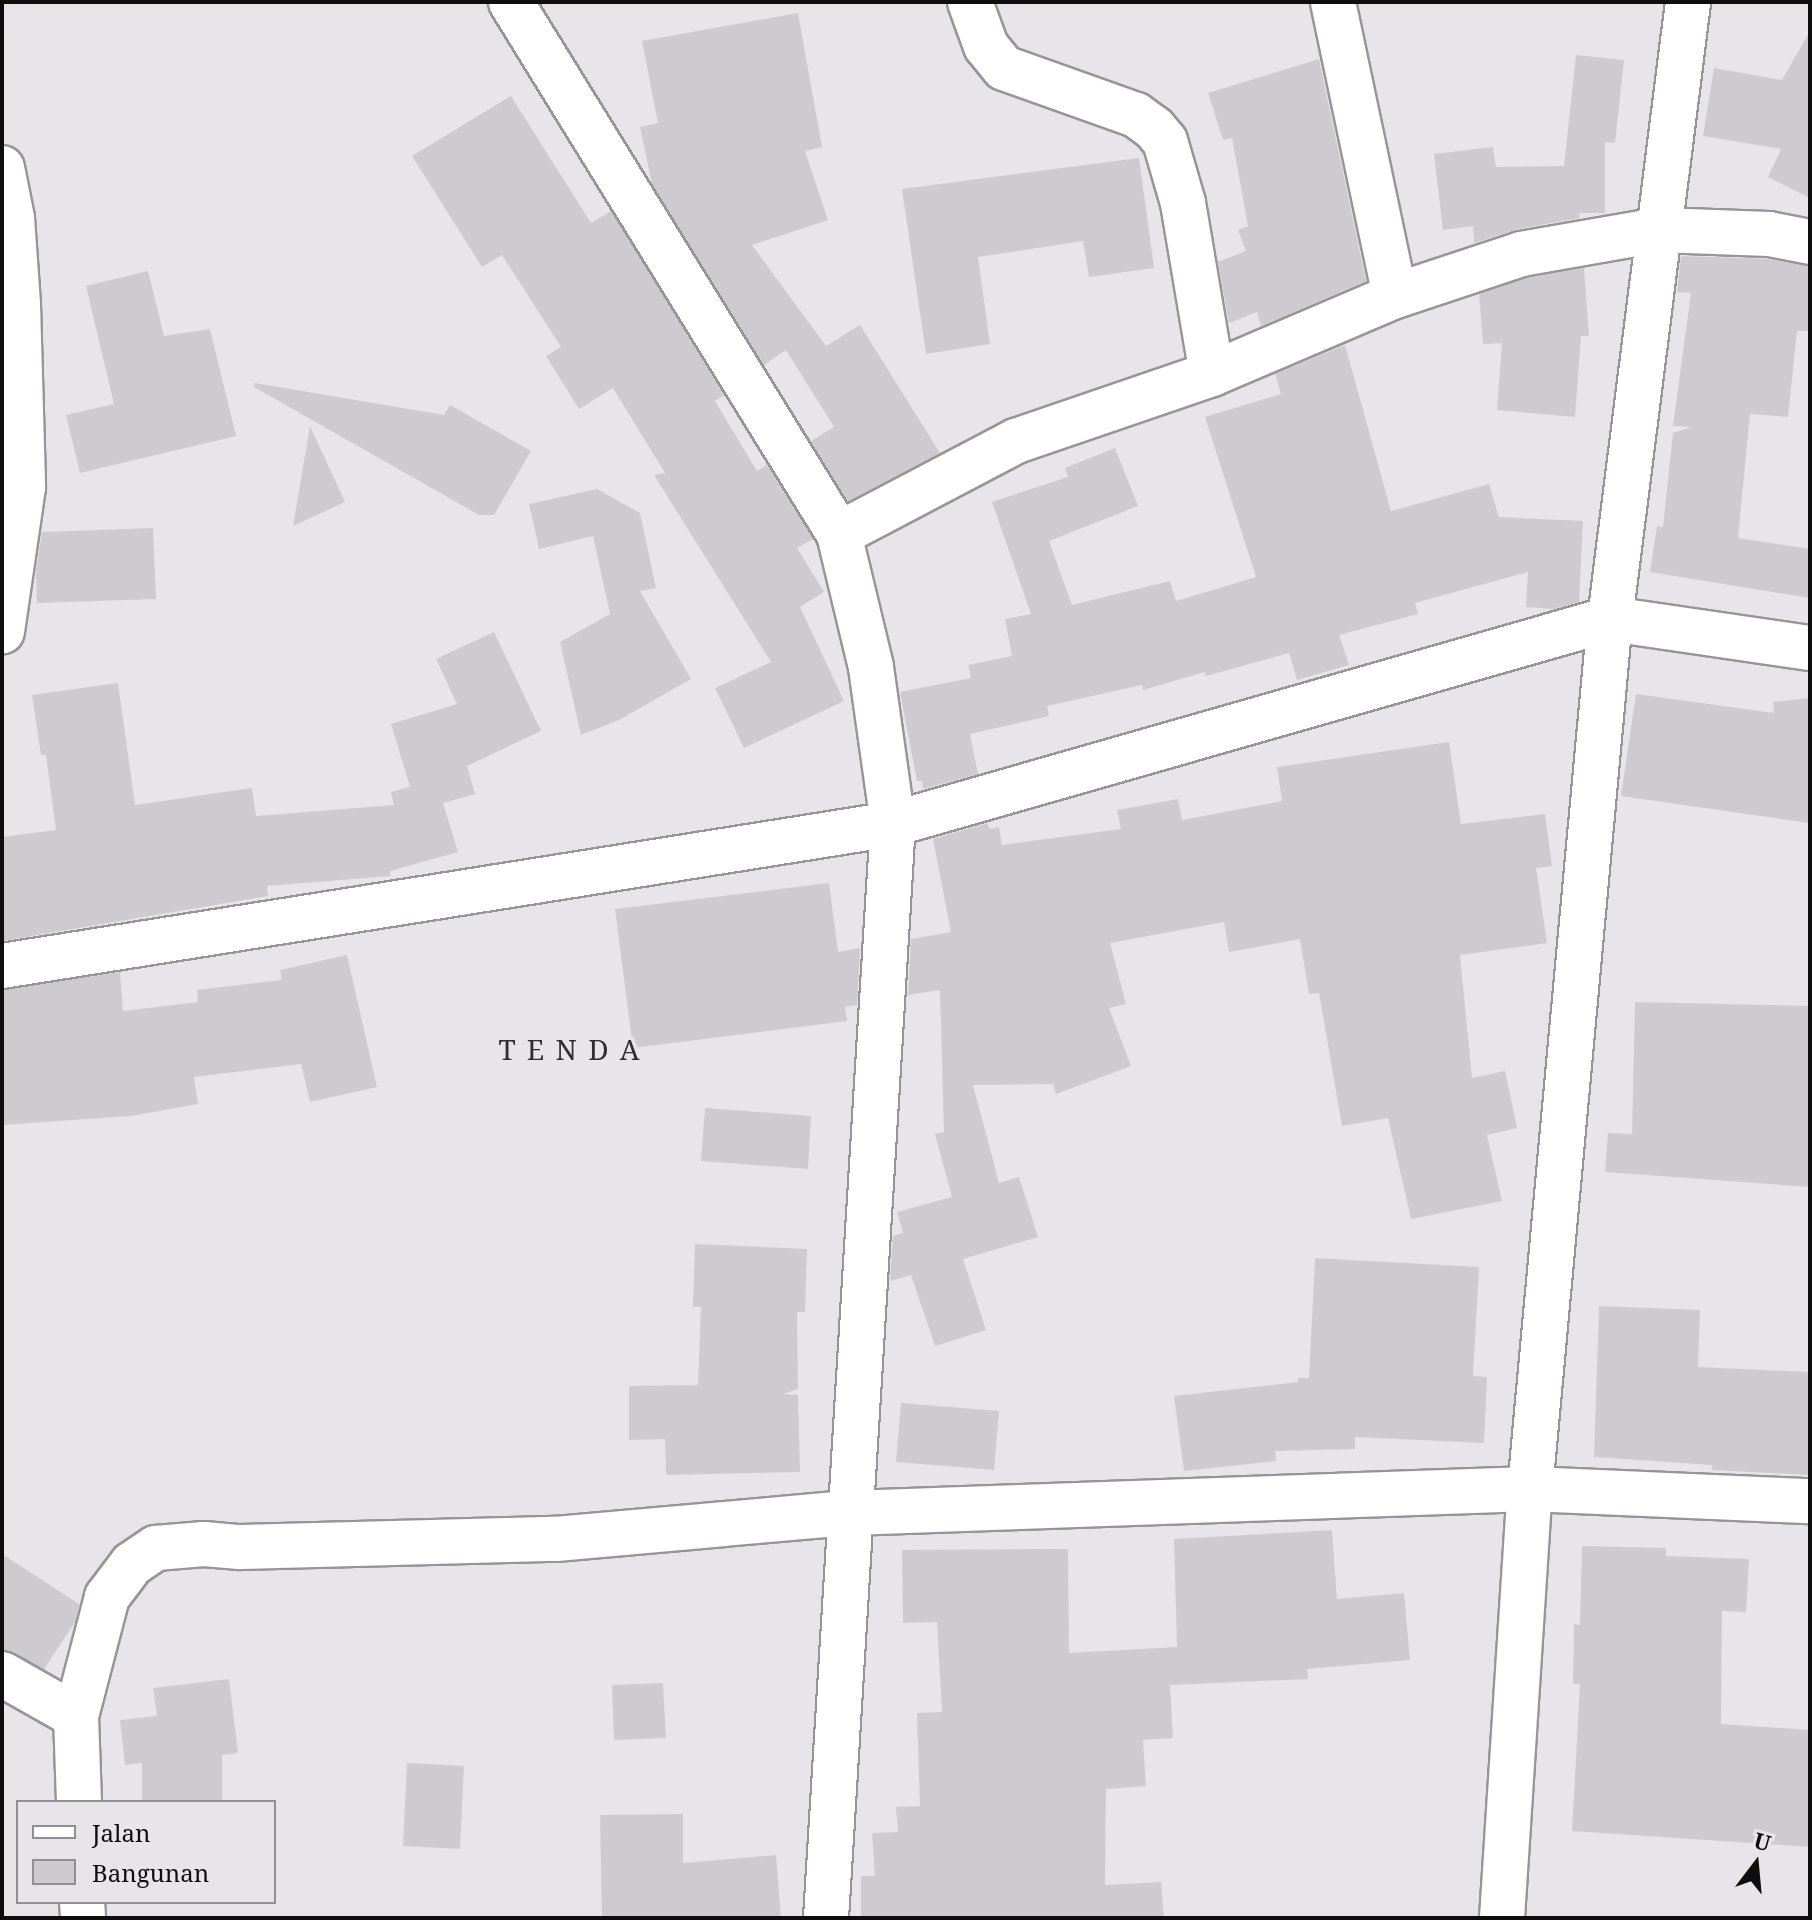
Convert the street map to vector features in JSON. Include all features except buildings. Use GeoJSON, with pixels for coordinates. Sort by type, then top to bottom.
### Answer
{"type":"FeatureCollection","features":[{"type":"Feature","properties":{"kind":"street"},"geometry":{"type":"LineString","coordinates":[[511,2],[839,534],[871,667],[893,824],[826,1918]]}},
{"type":"Feature","properties":{"kind":"street"},"geometry":{"type":"LineString","coordinates":[[970,2],[986,46],[1004,68],[1136,115],[1165,141],[1183,203],[1212,374]]}},
{"type":"Feature","properties":{"kind":"street"},"geometry":{"type":"LineString","coordinates":[[1333,2],[1395,296]]}},
{"type":"Feature","properties":{"kind":"street"},"geometry":{"type":"LineString","coordinates":[[1502,1918],[1530,1489],[1610,619],[1688,2]]}},
{"type":"Feature","properties":{"kind":"street"},"geometry":{"type":"LineString","coordinates":[[2,168],[12,218],[18,304],[23,487],[2,631]]}},
{"type":"Feature","properties":{"kind":"street"},"geometry":{"type":"LineString","coordinates":[[839,534],[1016,441],[1212,374],[1395,296],[1521,254],[1659,230],[1769,234],[1810,242]]}},
{"type":"Feature","properties":{"kind":"street"},"geometry":{"type":"LineString","coordinates":[[2,966],[893,824],[1610,619],[1810,648]]}},
{"type":"Feature","properties":{"kind":"street"},"geometry":{"type":"LineString","coordinates":[[79,1800],[76,1716],[107,1597],[132,1564],[156,1548],[556,1539],[850,1513],[1530,1489],[1810,1501]]}},
{"type":"Feature","properties":{"kind":"street"},"geometry":{"type":"LineString","coordinates":[[2,1674],[76,1716]]}},
{"type":"Feature","properties":{"kind":"district","name":"T E N D A"},"geometry":{"type":"Point","coordinates":[570,1049]}}]}
